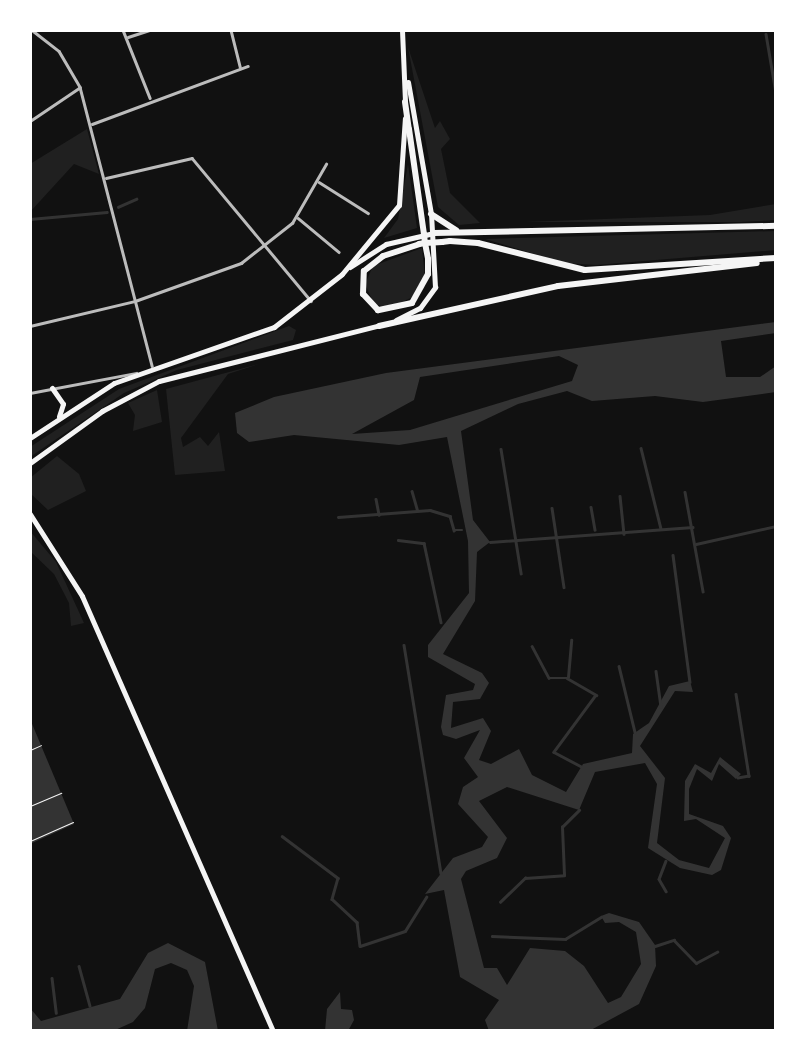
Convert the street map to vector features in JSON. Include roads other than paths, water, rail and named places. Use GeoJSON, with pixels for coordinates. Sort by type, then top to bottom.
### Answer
{"type":"FeatureCollection","features":[{"type":"Feature","properties":{"kind":"highway"},"geometry":{"type":"LineString","coordinates":[[405,102],[425,238],[428,274],[418,296],[394,310],[370,304],[361,288],[367,266],[425,238],[478,243],[585,270],[776,259]]}},
{"type":"Feature","properties":{"kind":"highway"},"geometry":{"type":"LineString","coordinates":[[431,214],[462,232]]}},
{"type":"Feature","properties":{"kind":"highway"},"geometry":{"type":"LineString","coordinates":[[435,238],[462,232],[776,226]]}},
{"type":"Feature","properties":{"kind":"highway"},"geometry":{"type":"LineString","coordinates":[[379,326],[558,286],[776,259]]}},
{"type":"Feature","properties":{"kind":"main road"},"geometry":{"type":"LineString","coordinates":[[342,274],[399,206],[405,102],[402,30]]}},
{"type":"Feature","properties":{"kind":"main road"},"geometry":{"type":"LineString","coordinates":[[30,462],[158,382],[379,326],[412,314],[431,296],[438,271],[435,238],[404,54]]}},
{"type":"Feature","properties":{"kind":"main road"},"geometry":{"type":"LineString","coordinates":[[30,438],[58,417],[137,373],[250,338],[311,302],[342,274],[386,244],[425,238]]}},
{"type":"Feature","properties":{"kind":"main road"},"geometry":{"type":"LineString","coordinates":[[52,388],[63,404],[58,417]]}},
{"type":"Feature","properties":{"kind":"main road"},"geometry":{"type":"LineString","coordinates":[[31,515],[82,596],[273,1031]]}},
{"type":"Feature","properties":{"kind":"street"},"geometry":{"type":"LineString","coordinates":[[32,30],[59,51],[80,87],[152,368]]}},
{"type":"Feature","properties":{"kind":"street"},"geometry":{"type":"LineString","coordinates":[[123,30],[151,99]]}},
{"type":"Feature","properties":{"kind":"street"},"geometry":{"type":"LineString","coordinates":[[128,37],[149,30]]}},
{"type":"Feature","properties":{"kind":"street"},"geometry":{"type":"LineString","coordinates":[[231,30],[240,69]]}},
{"type":"Feature","properties":{"kind":"street"},"geometry":{"type":"LineString","coordinates":[[90,125],[151,99],[248,66]]}},
{"type":"Feature","properties":{"kind":"street"},"geometry":{"type":"LineString","coordinates":[[30,121],[80,87]]}},
{"type":"Feature","properties":{"kind":"street"},"geometry":{"type":"LineString","coordinates":[[104,178],[172,160],[196,161],[311,302]]}},
{"type":"Feature","properties":{"kind":"street"},"geometry":{"type":"LineString","coordinates":[[30,326],[136,301],[220,273],[268,246],[297,217],[326,164]]}},
{"type":"Feature","properties":{"kind":"street"},"geometry":{"type":"LineString","coordinates":[[319,182],[368,213]]}},
{"type":"Feature","properties":{"kind":"street"},"geometry":{"type":"LineString","coordinates":[[297,217],[340,252]]}},
{"type":"Feature","properties":{"kind":"street"},"geometry":{"type":"LineString","coordinates":[[30,393],[137,373]]}},
{"type":"Feature","properties":{"kind":"waterway"},"geometry":{"type":"LineString","coordinates":[[766,34],[776,93]]}},
{"type":"Feature","properties":{"kind":"waterway"},"geometry":{"type":"LineString","coordinates":[[118,207],[136,199]]}},
{"type":"Feature","properties":{"kind":"waterway"},"geometry":{"type":"LineString","coordinates":[[30,219],[107,212]]}},
{"type":"Feature","properties":{"kind":"waterway"},"geometry":{"type":"LineString","coordinates":[[641,448],[661,529]]}},
{"type":"Feature","properties":{"kind":"waterway"},"geometry":{"type":"LineString","coordinates":[[501,449],[521,573]]}},
{"type":"Feature","properties":{"kind":"waterway"},"geometry":{"type":"LineString","coordinates":[[412,491],[417,509]]}},
{"type":"Feature","properties":{"kind":"waterway"},"geometry":{"type":"LineString","coordinates":[[685,492],[703,591]]}},
{"type":"Feature","properties":{"kind":"waterway"},"geometry":{"type":"LineString","coordinates":[[620,496],[624,534]]}},
{"type":"Feature","properties":{"kind":"waterway"},"geometry":{"type":"LineString","coordinates":[[376,499],[379,515]]}},
{"type":"Feature","properties":{"kind":"waterway"},"geometry":{"type":"LineString","coordinates":[[591,507],[595,530]]}},
{"type":"Feature","properties":{"kind":"waterway"},"geometry":{"type":"LineString","coordinates":[[552,508],[564,587]]}},
{"type":"Feature","properties":{"kind":"waterway"},"geometry":{"type":"LineString","coordinates":[[338,517],[430,510],[450,516],[454,530],[462,530]]}},
{"type":"Feature","properties":{"kind":"waterway"},"geometry":{"type":"LineString","coordinates":[[696,544],[776,526]]}},
{"type":"Feature","properties":{"kind":"waterway"},"geometry":{"type":"LineString","coordinates":[[490,542],[692,527]]}},
{"type":"Feature","properties":{"kind":"waterway"},"geometry":{"type":"LineString","coordinates":[[398,540],[424,543],[441,622]]}},
{"type":"Feature","properties":{"kind":"waterway"},"geometry":{"type":"LineString","coordinates":[[673,555],[690,682]]}},
{"type":"Feature","properties":{"kind":"waterway"},"geometry":{"type":"LineString","coordinates":[[568,677],[571,640]]}},
{"type":"Feature","properties":{"kind":"waterway"},"geometry":{"type":"LineString","coordinates":[[404,645],[441,873]]}},
{"type":"Feature","properties":{"kind":"waterway"},"geometry":{"type":"LineString","coordinates":[[532,646],[549,678],[567,678],[596,695],[554,752],[580,766]]}},
{"type":"Feature","properties":{"kind":"waterway"},"geometry":{"type":"LineString","coordinates":[[619,666],[635,732]]}},
{"type":"Feature","properties":{"kind":"waterway"},"geometry":{"type":"LineString","coordinates":[[656,671],[661,707]]}},
{"type":"Feature","properties":{"kind":"waterway"},"geometry":{"type":"LineString","coordinates":[[736,694],[749,776],[738,778]]}},
{"type":"Feature","properties":{"kind":"waterway"},"geometry":{"type":"LineString","coordinates":[[500,902],[525,878],[564,875],[562,827],[579,810]]}},
{"type":"Feature","properties":{"kind":"waterway"},"geometry":{"type":"LineString","coordinates":[[282,836],[338,878],[332,899],[357,922],[360,946],[405,931],[426,897]]}},
{"type":"Feature","properties":{"kind":"waterway"},"geometry":{"type":"LineString","coordinates":[[666,861],[659,879],[666,891]]}},
{"type":"Feature","properties":{"kind":"waterway"},"geometry":{"type":"LineString","coordinates":[[492,936],[565,939],[601,917]]}},
{"type":"Feature","properties":{"kind":"waterway"},"geometry":{"type":"LineString","coordinates":[[655,946],[674,940],[696,963],[717,952]]}},
{"type":"Feature","properties":{"kind":"waterway"},"geometry":{"type":"LineString","coordinates":[[79,966],[90,1006]]}},
{"type":"Feature","properties":{"kind":"waterway"},"geometry":{"type":"LineString","coordinates":[[52,978],[56,1013]]}}]}
